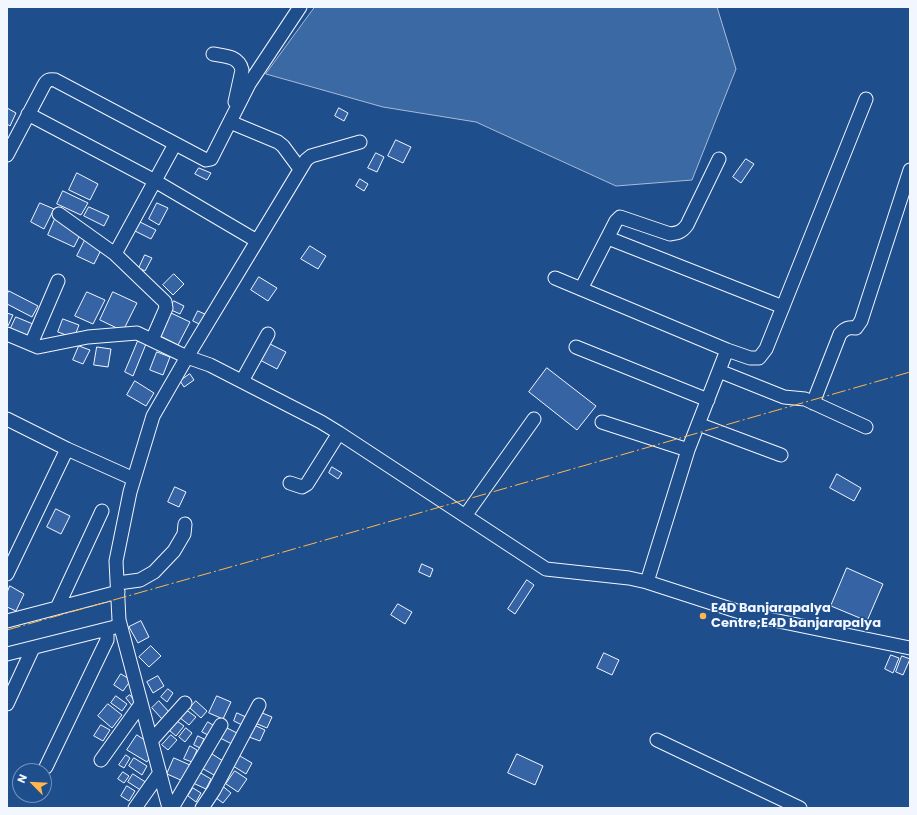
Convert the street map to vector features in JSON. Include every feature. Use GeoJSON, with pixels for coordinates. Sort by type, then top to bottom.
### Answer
{"type":"FeatureCollection","features":[{"type":"Feature","properties":{"kind":"street"},"geometry":{"type":"LineString","coordinates":[[7,155],[45,82],[48,80],[54,80],[206,160],[211,159],[249,84],[300,7]]}},
{"type":"Feature","properties":{"kind":"street"},"geometry":{"type":"LineString","coordinates":[[213,54],[234,58],[241,64],[242,70],[235,98],[233,116]]}},
{"type":"Feature","properties":{"kind":"street"},"geometry":{"type":"LineString","coordinates":[[555,278],[727,350],[750,358],[759,358],[766,349],[866,99]]}},
{"type":"Feature","properties":{"kind":"street"},"geometry":{"type":"LineString","coordinates":[[28,114],[155,181],[257,241]]}},
{"type":"Feature","properties":{"kind":"street"},"geometry":{"type":"LineString","coordinates":[[233,116],[278,142],[283,146],[300,169]]}},
{"type":"Feature","properties":{"kind":"street"},"geometry":{"type":"LineString","coordinates":[[171,808],[160,774],[119,620],[116,561],[130,492],[153,416],[300,169],[306,160],[311,156],[360,142]]}},
{"type":"Feature","properties":{"kind":"street"},"geometry":{"type":"LineString","coordinates":[[115,254],[175,144]]}},
{"type":"Feature","properties":{"kind":"street"},"geometry":{"type":"LineString","coordinates":[[581,289],[616,221],[620,217],[670,234],[678,233],[683,230],[687,225],[719,159]]}},
{"type":"Feature","properties":{"kind":"street"},"geometry":{"type":"LineString","coordinates":[[813,403],[840,334],[843,330],[849,327],[856,328],[861,321],[910,170]]}},
{"type":"Feature","properties":{"kind":"street"},"geometry":{"type":"LineString","coordinates":[[59,214],[115,254],[159,295],[166,305],[166,308],[152,340]]}},
{"type":"Feature","properties":{"kind":"street"},"geometry":{"type":"LineString","coordinates":[[608,238],[783,307]]}},
{"type":"Feature","properties":{"kind":"street"},"geometry":{"type":"LineString","coordinates":[[31,344],[58,281]]}},
{"type":"Feature","properties":{"kind":"street"},"geometry":{"type":"LineString","coordinates":[[7,334],[38,347],[88,337],[137,333],[187,357],[210,365],[339,432],[546,569],[629,578],[647,582],[749,615],[910,648]]}},
{"type":"Feature","properties":{"kind":"street"},"geometry":{"type":"LineString","coordinates":[[242,381],[268,334]]}},
{"type":"Feature","properties":{"kind":"street"},"geometry":{"type":"LineString","coordinates":[[576,347],[708,400]]}},
{"type":"Feature","properties":{"kind":"street"},"geometry":{"type":"LineString","coordinates":[[647,582],[688,450],[727,350]]}},
{"type":"Feature","properties":{"kind":"street"},"geometry":{"type":"LineString","coordinates":[[719,371],[784,398],[801,398],[866,427]]}},
{"type":"Feature","properties":{"kind":"street"},"geometry":{"type":"LineString","coordinates":[[7,419],[67,449],[134,479]]}},
{"type":"Feature","properties":{"kind":"street"},"geometry":{"type":"LineString","coordinates":[[465,516],[534,419]]}},
{"type":"Feature","properties":{"kind":"street"},"geometry":{"type":"LineString","coordinates":[[602,422],[688,450]]}},
{"type":"Feature","properties":{"kind":"street"},"geometry":{"type":"LineString","coordinates":[[698,424],[781,455]]}},
{"type":"Feature","properties":{"kind":"street"},"geometry":{"type":"LineString","coordinates":[[290,483],[302,486],[307,484],[339,432]]}},
{"type":"Feature","properties":{"kind":"street"},"geometry":{"type":"LineString","coordinates":[[7,574],[67,449]]}},
{"type":"Feature","properties":{"kind":"street"},"geometry":{"type":"LineString","coordinates":[[57,608],[102,511]]}},
{"type":"Feature","properties":{"kind":"street"},"geometry":{"type":"LineString","coordinates":[[7,621],[57,608],[140,580],[154,572],[174,551],[184,534],[185,524]]}},
{"type":"Feature","properties":{"kind":"street"},"geometry":{"type":"LineString","coordinates":[[7,654],[121,626]]}},
{"type":"Feature","properties":{"kind":"street"},"geometry":{"type":"LineString","coordinates":[[48,763],[107,640],[107,629]]}},
{"type":"Feature","properties":{"kind":"street"},"geometry":{"type":"LineString","coordinates":[[7,704],[33,648]]}},
{"type":"Feature","properties":{"kind":"street"},"geometry":{"type":"LineString","coordinates":[[151,741],[185,703]]}},
{"type":"Feature","properties":{"kind":"street"},"geometry":{"type":"LineString","coordinates":[[102,760],[141,704]]}},
{"type":"Feature","properties":{"kind":"street"},"geometry":{"type":"LineString","coordinates":[[202,808],[214,790],[259,705]]}},
{"type":"Feature","properties":{"kind":"street"},"geometry":{"type":"LineString","coordinates":[[171,808],[221,725]]}},
{"type":"Feature","properties":{"kind":"street"},"geometry":{"type":"LineString","coordinates":[[657,740],[800,808]]}},
{"type":"Feature","properties":{"kind":"street"},"geometry":{"type":"LineString","coordinates":[[135,808],[160,774]]}},
{"type":"Feature","properties":{"kind":"water"},"geometry":{"type":"Polygon","coordinates":[[[315,7],[717,7],[736,69],[692,180],[616,186],[476,122],[383,107],[266,74],[315,7]]]}},
{"type":"Feature","properties":{"kind":"building"},"geometry":{"type":"Polygon","coordinates":[[[7,108],[16,113],[10,126],[7,124],[7,108]]]}},
{"type":"Feature","properties":{"kind":"building"},"geometry":{"type":"Polygon","coordinates":[[[339,108],[348,113],[344,121],[335,116],[339,108]]]}},
{"type":"Feature","properties":{"kind":"building"},"geometry":{"type":"Polygon","coordinates":[[[396,140],[411,147],[403,163],[388,156],[396,140]]]}},
{"type":"Feature","properties":{"kind":"building"},"geometry":{"type":"Polygon","coordinates":[[[376,153],[384,157],[377,172],[368,168],[376,153]]]}},
{"type":"Feature","properties":{"kind":"building"},"geometry":{"type":"Polygon","coordinates":[[[746,159],[754,164],[741,183],[733,177],[746,159]]]}},
{"type":"Feature","properties":{"kind":"building"},"geometry":{"type":"Polygon","coordinates":[[[199,168],[211,173],[207,180],[195,174],[199,168]]]}},
{"type":"Feature","properties":{"kind":"building"},"geometry":{"type":"Polygon","coordinates":[[[77,173],[98,184],[90,200],[69,190],[77,173]]]}},
{"type":"Feature","properties":{"kind":"building"},"geometry":{"type":"Polygon","coordinates":[[[360,179],[368,184],[364,191],[356,186],[360,179]]]}},
{"type":"Feature","properties":{"kind":"building"},"geometry":{"type":"Polygon","coordinates":[[[63,191],[88,203],[81,215],[57,204],[63,191]]]}},
{"type":"Feature","properties":{"kind":"building"},"geometry":{"type":"Polygon","coordinates":[[[40,203],[54,209],[44,229],[31,222],[40,203]]]}},
{"type":"Feature","properties":{"kind":"building"},"geometry":{"type":"Polygon","coordinates":[[[157,203],[168,208],[159,225],[149,219],[157,203]]]}},
{"type":"Feature","properties":{"kind":"building"},"geometry":{"type":"Polygon","coordinates":[[[89,207],[109,216],[104,226],[84,216],[89,207]]]}},
{"type":"Feature","properties":{"kind":"building"},"geometry":{"type":"Polygon","coordinates":[[[55,219],[82,231],[74,247],[48,235],[55,219]]]}},
{"type":"Feature","properties":{"kind":"building"},"geometry":{"type":"Polygon","coordinates":[[[138,221],[156,230],[151,239],[133,230],[138,221]]]}},
{"type":"Feature","properties":{"kind":"building"},"geometry":{"type":"Polygon","coordinates":[[[86,238],[103,246],[94,264],[77,256],[86,238]]]}},
{"type":"Feature","properties":{"kind":"building"},"geometry":{"type":"Polygon","coordinates":[[[310,246],[326,256],[318,269],[301,259],[310,246]]]}},
{"type":"Feature","properties":{"kind":"building"},"geometry":{"type":"Polygon","coordinates":[[[145,255],[152,258],[145,271],[139,268],[145,255]]]}},
{"type":"Feature","properties":{"kind":"building"},"geometry":{"type":"Polygon","coordinates":[[[174,274],[184,284],[173,295],[163,285],[174,274]]]}},
{"type":"Feature","properties":{"kind":"building"},"geometry":{"type":"Polygon","coordinates":[[[259,277],[277,288],[268,301],[251,290],[259,277]]]}},
{"type":"Feature","properties":{"kind":"building"},"geometry":{"type":"Polygon","coordinates":[[[9,291],[38,306],[32,317],[7,304],[7,295],[9,291]]]}},
{"type":"Feature","properties":{"kind":"building"},"geometry":{"type":"Polygon","coordinates":[[[87,292],[105,300],[93,324],[75,316],[87,292]]]}},
{"type":"Feature","properties":{"kind":"building"},"geometry":{"type":"Polygon","coordinates":[[[113,292],[137,303],[123,331],[100,320],[113,292]]]}},
{"type":"Feature","properties":{"kind":"building"},"geometry":{"type":"Polygon","coordinates":[[[174,301],[184,306],[180,314],[169,309],[174,301]]]}},
{"type":"Feature","properties":{"kind":"building"},"geometry":{"type":"Polygon","coordinates":[[[198,311],[207,315],[201,325],[193,321],[198,311]]]}},
{"type":"Feature","properties":{"kind":"building"},"geometry":{"type":"Polygon","coordinates":[[[169,312],[190,322],[178,345],[158,335],[169,312]]]}},
{"type":"Feature","properties":{"kind":"building"},"geometry":{"type":"Polygon","coordinates":[[[7,313],[13,315],[7,328],[7,313]]]}},
{"type":"Feature","properties":{"kind":"building"},"geometry":{"type":"Polygon","coordinates":[[[16,317],[33,324],[27,338],[10,330],[16,317]]]}},
{"type":"Feature","properties":{"kind":"building"},"geometry":{"type":"Polygon","coordinates":[[[63,319],[79,325],[74,338],[58,332],[63,319]]]}},
{"type":"Feature","properties":{"kind":"building"},"geometry":{"type":"Polygon","coordinates":[[[138,341],[146,344],[133,376],[125,372],[138,341]]]}},
{"type":"Feature","properties":{"kind":"building"},"geometry":{"type":"Polygon","coordinates":[[[266,342],[286,352],[277,369],[258,359],[266,342]]]}},
{"type":"Feature","properties":{"kind":"building"},"geometry":{"type":"Polygon","coordinates":[[[79,346],[90,350],[83,364],[73,360],[79,346]]]}},
{"type":"Feature","properties":{"kind":"building"},"geometry":{"type":"Polygon","coordinates":[[[97,347],[111,349],[108,367],[94,365],[97,347]]]}},
{"type":"Feature","properties":{"kind":"building"},"geometry":{"type":"Polygon","coordinates":[[[157,352],[170,357],[163,375],[150,370],[157,352]]]}},
{"type":"Feature","properties":{"kind":"building"},"geometry":{"type":"Polygon","coordinates":[[[547,368],[596,406],[577,430],[529,392],[547,368]]]}},
{"type":"Feature","properties":{"kind":"building"},"geometry":{"type":"Polygon","coordinates":[[[190,374],[194,380],[184,387],[180,381],[190,374]]]}},
{"type":"Feature","properties":{"kind":"building"},"geometry":{"type":"Polygon","coordinates":[[[135,381],[154,393],[146,406],[127,395],[135,381]]]}},
{"type":"Feature","properties":{"kind":"building"},"geometry":{"type":"Polygon","coordinates":[[[332,467],[342,473],[338,479],[329,473],[332,467]]]}},
{"type":"Feature","properties":{"kind":"building"},"geometry":{"type":"Polygon","coordinates":[[[837,474],[861,488],[854,501],[830,488],[837,474]]]}},
{"type":"Feature","properties":{"kind":"building"},"geometry":{"type":"Polygon","coordinates":[[[175,487],[186,492],[179,507],[168,502],[175,487]]]}},
{"type":"Feature","properties":{"kind":"building"},"geometry":{"type":"Polygon","coordinates":[[[56,509],[70,516],[61,534],[47,527],[56,509]]]}},
{"type":"Feature","properties":{"kind":"building"},"geometry":{"type":"Polygon","coordinates":[[[422,564],[433,569],[430,577],[419,572],[422,564]]]}},
{"type":"Feature","properties":{"kind":"building"},"geometry":{"type":"Polygon","coordinates":[[[847,568],[883,584],[867,621],[831,606],[847,568]]]}},
{"type":"Feature","properties":{"kind":"building"},"geometry":{"type":"Polygon","coordinates":[[[527,580],[534,585],[515,614],[508,609],[527,580]]]}},
{"type":"Feature","properties":{"kind":"building"},"geometry":{"type":"Polygon","coordinates":[[[10,586],[24,594],[16,611],[7,607],[7,593],[10,586]]]}},
{"type":"Feature","properties":{"kind":"building"},"geometry":{"type":"Polygon","coordinates":[[[398,604],[412,612],[405,624],[391,615],[398,604]]]}},
{"type":"Feature","properties":{"kind":"building"},"geometry":{"type":"Polygon","coordinates":[[[141,621],[149,637],[138,643],[129,627],[141,621]]]}},
{"type":"Feature","properties":{"kind":"building"},"geometry":{"type":"Polygon","coordinates":[[[151,646],[161,656],[149,667],[139,657],[151,646]]]}},
{"type":"Feature","properties":{"kind":"building"},"geometry":{"type":"Polygon","coordinates":[[[604,653],[619,660],[612,675],[597,668],[604,653]]]}},
{"type":"Feature","properties":{"kind":"building"},"geometry":{"type":"Polygon","coordinates":[[[891,655],[899,658],[893,673],[885,669],[891,655]]]}},
{"type":"Feature","properties":{"kind":"building"},"geometry":{"type":"Polygon","coordinates":[[[902,656],[910,659],[903,675],[896,672],[902,656]]]}},
{"type":"Feature","properties":{"kind":"building"},"geometry":{"type":"Polygon","coordinates":[[[121,674],[131,680],[123,691],[114,685],[121,674]]]}},
{"type":"Feature","properties":{"kind":"building"},"geometry":{"type":"Polygon","coordinates":[[[158,676],[164,686],[153,693],[147,682],[158,676]]]}},
{"type":"Feature","properties":{"kind":"building"},"geometry":{"type":"Polygon","coordinates":[[[168,689],[173,693],[167,702],[161,697],[168,689]]]}},
{"type":"Feature","properties":{"kind":"building"},"geometry":{"type":"Polygon","coordinates":[[[130,695],[137,704],[133,707],[126,698],[130,695]]]}},
{"type":"Feature","properties":{"kind":"building"},"geometry":{"type":"Polygon","coordinates":[[[116,696],[127,704],[122,711],[111,703],[116,696]]]}},
{"type":"Feature","properties":{"kind":"building"},"geometry":{"type":"Polygon","coordinates":[[[217,696],[231,702],[223,719],[209,713],[217,696]]]}},
{"type":"Feature","properties":{"kind":"building"},"geometry":{"type":"Polygon","coordinates":[[[159,701],[170,713],[162,719],[152,708],[159,701]]]}},
{"type":"Feature","properties":{"kind":"building"},"geometry":{"type":"Polygon","coordinates":[[[196,701],[207,711],[201,718],[190,708],[196,701]]]}},
{"type":"Feature","properties":{"kind":"building"},"geometry":{"type":"Polygon","coordinates":[[[108,704],[122,715],[112,728],[98,716],[108,704]]]}},
{"type":"Feature","properties":{"kind":"building"},"geometry":{"type":"Polygon","coordinates":[[[185,709],[196,717],[189,725],[179,717],[185,709]]]}},
{"type":"Feature","properties":{"kind":"building"},"geometry":{"type":"Polygon","coordinates":[[[260,712],[272,717],[267,728],[255,723],[260,712]]]}},
{"type":"Feature","properties":{"kind":"building"},"geometry":{"type":"Polygon","coordinates":[[[237,713],[246,717],[242,725],[234,721],[237,713]]]}},
{"type":"Feature","properties":{"kind":"building"},"geometry":{"type":"Polygon","coordinates":[[[177,721],[184,726],[176,736],[170,731],[177,721]]]}},
{"type":"Feature","properties":{"kind":"building"},"geometry":{"type":"Polygon","coordinates":[[[208,722],[216,727],[210,736],[202,732],[208,722]]]}},
{"type":"Feature","properties":{"kind":"building"},"geometry":{"type":"Polygon","coordinates":[[[101,725],[110,730],[103,741],[94,736],[101,725]]]}},
{"type":"Feature","properties":{"kind":"building"},"geometry":{"type":"Polygon","coordinates":[[[254,725],[265,730],[260,741],[249,737],[254,725]]]}},
{"type":"Feature","properties":{"kind":"building"},"geometry":{"type":"Polygon","coordinates":[[[225,727],[239,734],[234,745],[220,738],[225,727]]]}},
{"type":"Feature","properties":{"kind":"building"},"geometry":{"type":"Polygon","coordinates":[[[186,728],[192,733],[185,742],[179,737],[186,728]]]}},
{"type":"Feature","properties":{"kind":"building"},"geometry":{"type":"Polygon","coordinates":[[[137,735],[149,743],[146,748],[153,753],[147,762],[127,750],[137,735]]]}},
{"type":"Feature","properties":{"kind":"building"},"geometry":{"type":"Polygon","coordinates":[[[171,735],[177,740],[168,750],[162,745],[171,735]]]}},
{"type":"Feature","properties":{"kind":"building"},"geometry":{"type":"Polygon","coordinates":[[[198,736],[204,739],[200,748],[194,745],[198,736]]]}},
{"type":"Feature","properties":{"kind":"building"},"geometry":{"type":"Polygon","coordinates":[[[190,746],[197,750],[192,762],[184,759],[190,746]]]}},
{"type":"Feature","properties":{"kind":"building"},"geometry":{"type":"Polygon","coordinates":[[[209,752],[223,761],[214,775],[200,767],[209,752]]]}},
{"type":"Feature","properties":{"kind":"building"},"geometry":{"type":"Polygon","coordinates":[[[517,754],[543,766],[535,785],[508,773],[517,754]]]}},
{"type":"Feature","properties":{"kind":"building"},"geometry":{"type":"Polygon","coordinates":[[[126,755],[130,758],[124,768],[119,765],[126,755]]]}},
{"type":"Feature","properties":{"kind":"building"},"geometry":{"type":"Polygon","coordinates":[[[240,756],[252,763],[246,774],[233,766],[240,756]]]}},
{"type":"Feature","properties":{"kind":"building"},"geometry":{"type":"Polygon","coordinates":[[[134,758],[147,766],[142,775],[129,766],[134,758]]]}},
{"type":"Feature","properties":{"kind":"building"},"geometry":{"type":"Polygon","coordinates":[[[174,758],[190,765],[183,781],[167,774],[174,758]]]}},
{"type":"Feature","properties":{"kind":"building"},"geometry":{"type":"Polygon","coordinates":[[[235,771],[247,779],[238,792],[226,784],[235,771]]]}},
{"type":"Feature","properties":{"kind":"building"},"geometry":{"type":"Polygon","coordinates":[[[123,772],[129,776],[124,783],[118,779],[123,772]]]}},
{"type":"Feature","properties":{"kind":"building"},"geometry":{"type":"Polygon","coordinates":[[[199,772],[211,779],[206,789],[193,783],[199,772]]]}},
{"type":"Feature","properties":{"kind":"building"},"geometry":{"type":"Polygon","coordinates":[[[133,774],[147,783],[142,791],[128,782],[133,774]]]}},
{"type":"Feature","properties":{"kind":"building"},"geometry":{"type":"Polygon","coordinates":[[[220,784],[231,793],[223,803],[212,795],[220,784]]]}},
{"type":"Feature","properties":{"kind":"building"},"geometry":{"type":"Polygon","coordinates":[[[127,786],[135,791],[129,801],[121,796],[127,786]]]}},
{"type":"Feature","properties":{"kind":"building"},"geometry":{"type":"Polygon","coordinates":[[[193,788],[201,793],[196,802],[188,796],[193,788]]]}},
{"type":"Feature","properties":{"kind":"power"},"geometry":{"type":"LineString","coordinates":[[7,630],[910,372]]}},
{"type":"Feature","properties":{"kind":"place","name":"E4D Banjarapalya Centre;E4D banjarapalya"},"geometry":{"type":"Point","coordinates":[703,616]}}]}
